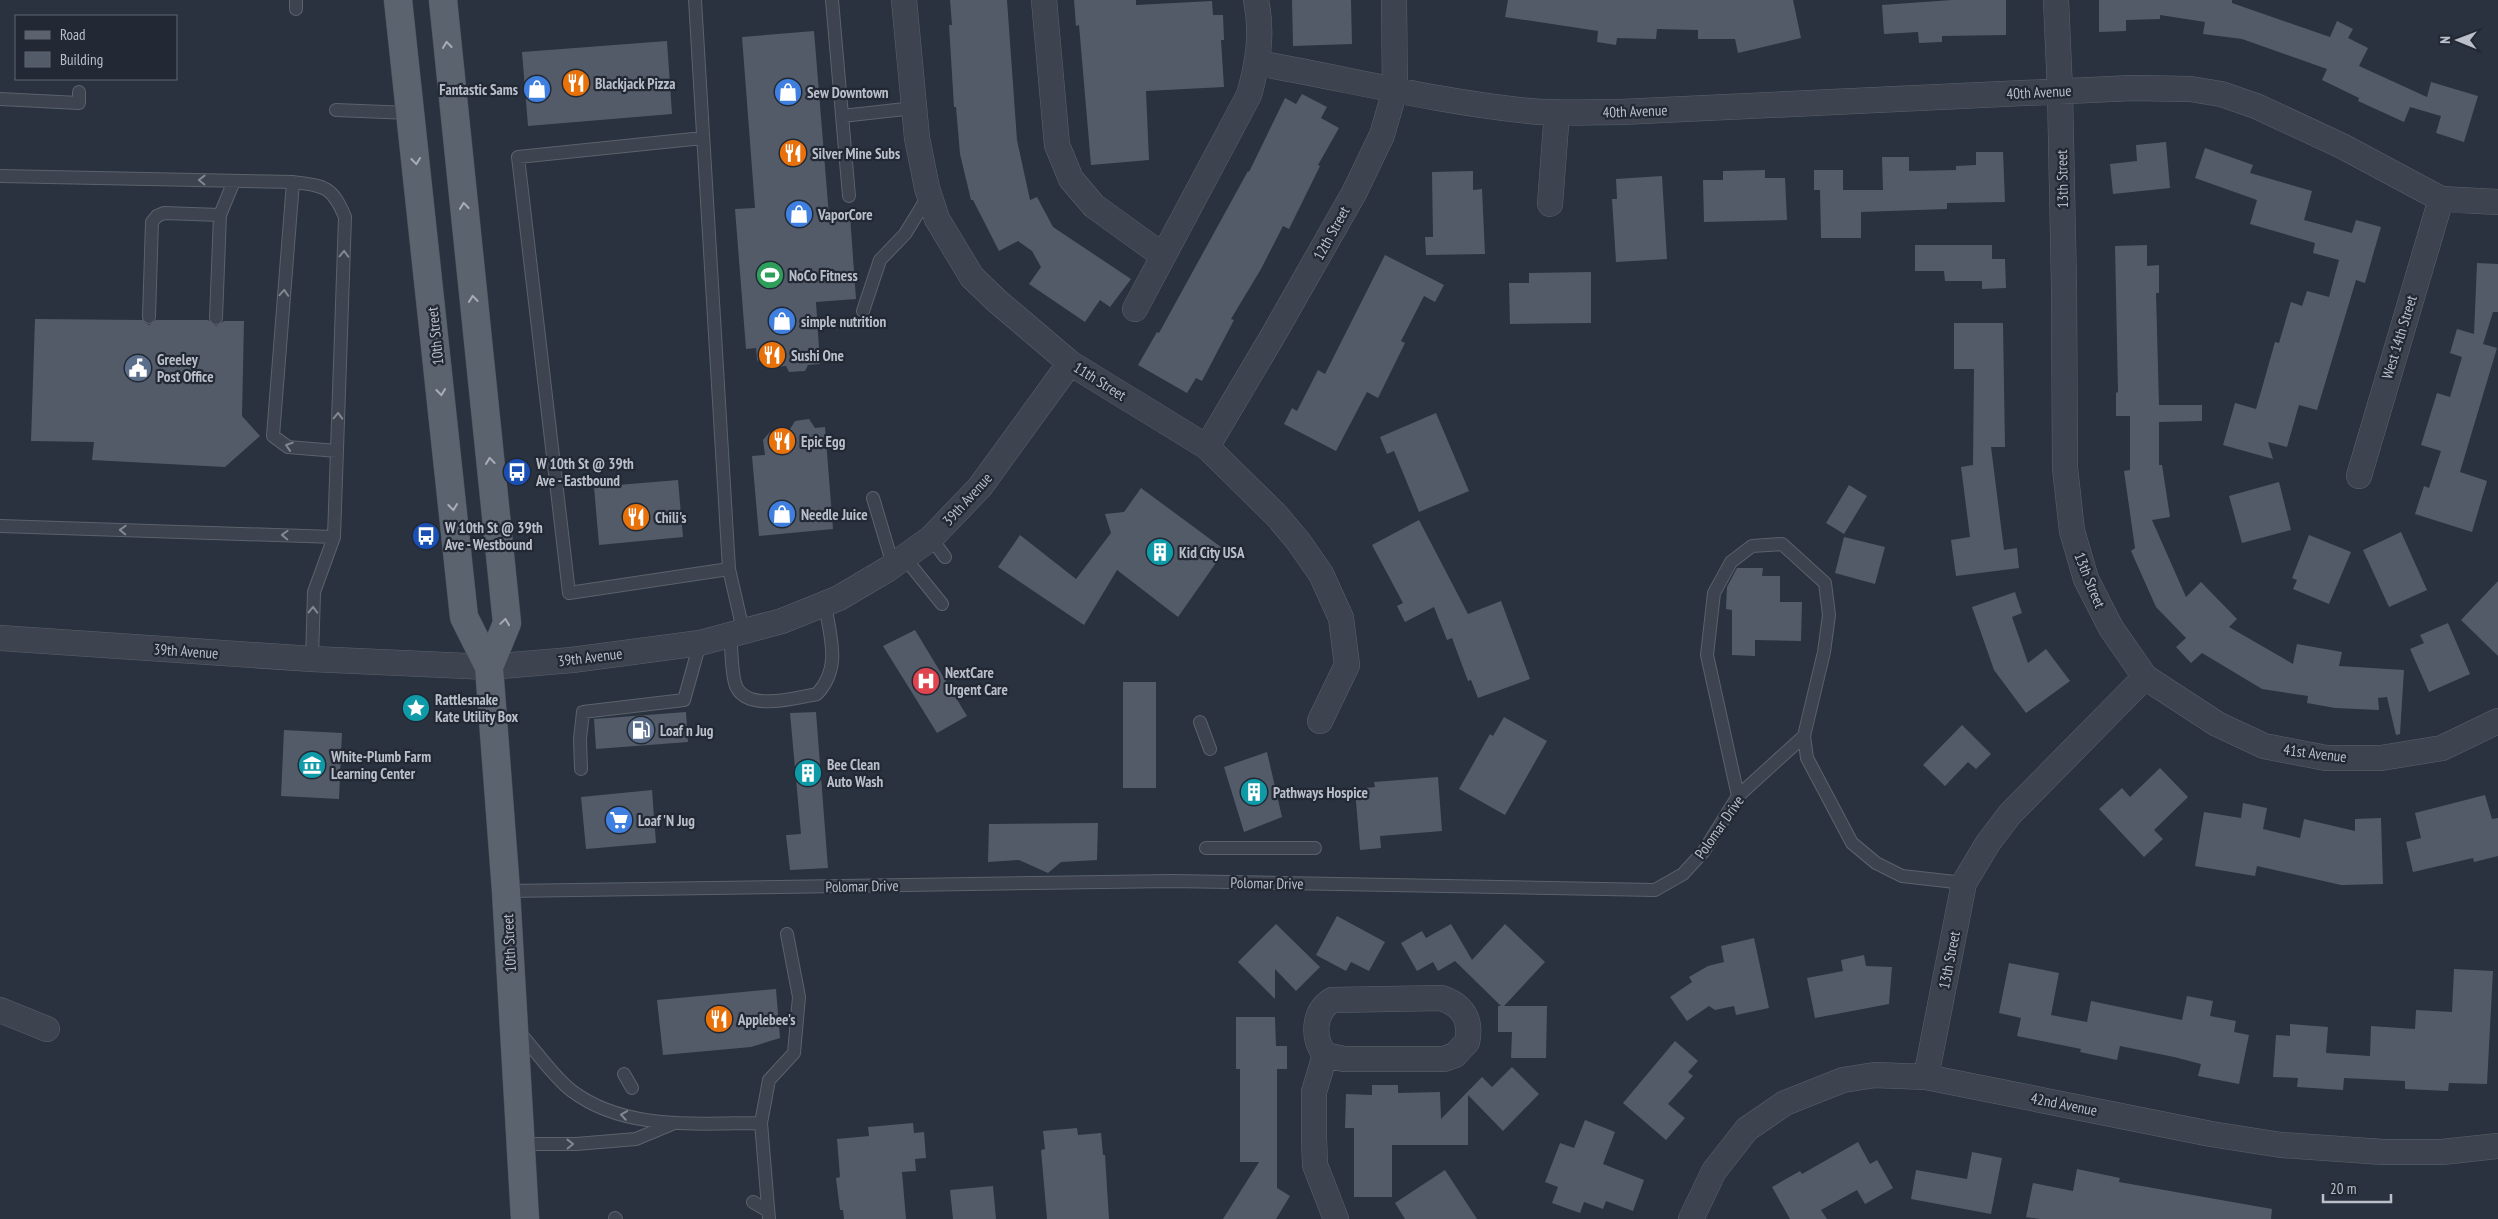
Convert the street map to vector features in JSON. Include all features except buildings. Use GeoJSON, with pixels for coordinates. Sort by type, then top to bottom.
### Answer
{"type":"FeatureCollection","features":[{"type":"Feature","properties":{"kind":"main road","name":"10th Street"},"geometry":{"type":"LineString","coordinates":[[398,0],[464,617],[489,667],[506,891],[525,1219]]}},
{"type":"Feature","properties":{"kind":"main road","name":"10th Street"},"geometry":{"type":"LineString","coordinates":[[443,0],[508,623],[489,667]]}},
{"type":"Feature","properties":{"kind":"street","name":"11th Street"},"geometry":{"type":"LineString","coordinates":[[904,0],[917,138],[929,195],[937,219],[972,277],[997,301],[1070,362],[1206,447],[1277,516],[1298,542],[1321,574],[1341,618],[1347,665],[1320,721]]}},
{"type":"Feature","properties":{"kind":"street"},"geometry":{"type":"LineString","coordinates":[[1044,0],[1057,146],[1071,179],[1094,206],[1162,255]]}},
{"type":"Feature","properties":{"kind":"street"},"geometry":{"type":"LineString","coordinates":[[1135,309],[1162,255],[1249,95],[1258,63],[1260,19],[1256,0]]}},
{"type":"Feature","properties":{"kind":"street","name":"12th Street"},"geometry":{"type":"LineString","coordinates":[[1206,447],[1275,332],[1354,193],[1382,135],[1395,90],[1394,0]]}},
{"type":"Feature","properties":{"kind":"street","name":"13th Street"},"geometry":{"type":"LineString","coordinates":[[1926,1077],[1964,883],[1988,843],[2010,814],[2144,677],[2111,628],[2086,579],[2072,531],[2064,468],[2064,286],[2056,0]]}},
{"type":"Feature","properties":{"kind":"street","name":"40th Avenue"},"geometry":{"type":"LineString","coordinates":[[1258,63],[1395,90],[1529,111],[1557,112],[1631,112],[2132,88],[2190,89],[2221,94],[2265,110],[2342,146],[2441,199],[2498,202]]}},
{"type":"Feature","properties":{"kind":"street"},"geometry":{"type":"LineString","coordinates":[[1550,204],[1557,112]]}},
{"type":"Feature","properties":{"kind":"street","name":"West 14th Street"},"geometry":{"type":"LineString","coordinates":[[2359,476],[2441,199]]}},
{"type":"Feature","properties":{"kind":"street","name":"39th Avenue"},"geometry":{"type":"LineString","coordinates":[[0,641],[489,667],[572,660],[700,643],[782,621],[840,598],[899,561],[938,547],[1070,362]]}},
{"type":"Feature","properties":{"kind":"street","name":"41st Avenue"},"geometry":{"type":"LineString","coordinates":[[2144,677],[2217,724],[2256,742],[2326,758],[2381,758],[2442,748],[2498,721]]}},
{"type":"Feature","properties":{"kind":"street"},"geometry":{"type":"LineString","coordinates":[[1326,1055],[1344,1059],[1444,1059],[1455,1055],[1467,1042],[1468,1022],[1463,1011],[1453,1002],[1442,998],[1336,999],[1324,1005],[1318,1017],[1317,1039],[1326,1055],[1314,1092],[1315,1165],[1336,1219]]}},
{"type":"Feature","properties":{"kind":"street"},"geometry":{"type":"LineString","coordinates":[[0,1010],[47,1029]]}},
{"type":"Feature","properties":{"kind":"street","name":"42nd Avenue"},"geometry":{"type":"LineString","coordinates":[[1691,1219],[1714,1171],[1747,1129],[1785,1103],[1842,1080],[1875,1076],[1926,1077],[2210,1134],[2281,1145],[2383,1152],[2442,1152],[2498,1146]]}},
{"type":"Feature","properties":{"kind":"lane"},"geometry":{"type":"LineString","coordinates":[[695,0],[729,569],[736,633],[736,686],[746,698],[758,702],[816,694],[832,673],[832,656],[825,604]]}},
{"type":"Feature","properties":{"kind":"lane"},"geometry":{"type":"LineString","coordinates":[[832,0],[849,196]]}},
{"type":"Feature","properties":{"kind":"lane"},"geometry":{"type":"LineString","coordinates":[[0,99],[79,103],[79,92]]}},
{"type":"Feature","properties":{"kind":"lane"},"geometry":{"type":"LineString","coordinates":[[842,116],[914,108]]}},
{"type":"Feature","properties":{"kind":"lane"},"geometry":{"type":"LineString","coordinates":[[336,110],[410,113]]}},
{"type":"Feature","properties":{"kind":"lane"},"geometry":{"type":"LineString","coordinates":[[703,138],[518,158],[568,593],[729,569]]}},
{"type":"Feature","properties":{"kind":"lane"},"geometry":{"type":"LineString","coordinates":[[0,176],[293,182],[323,186],[338,198],[345,217],[334,537],[314,592],[312,659]]}},
{"type":"Feature","properties":{"kind":"lane"},"geometry":{"type":"LineString","coordinates":[[216,318],[220,215],[234,181]]}},
{"type":"Feature","properties":{"kind":"lane"},"geometry":{"type":"LineString","coordinates":[[293,182],[273,436],[288,447],[337,451]]}},
{"type":"Feature","properties":{"kind":"lane"},"geometry":{"type":"LineString","coordinates":[[863,311],[880,260],[905,234],[929,195]]}},
{"type":"Feature","properties":{"kind":"lane"},"geometry":{"type":"LineString","coordinates":[[149,316],[152,222],[157,216],[164,213],[220,215]]}},
{"type":"Feature","properties":{"kind":"lane"},"geometry":{"type":"LineString","coordinates":[[873,498],[899,561],[942,604]]}},
{"type":"Feature","properties":{"kind":"lane"},"geometry":{"type":"LineString","coordinates":[[0,526],[334,537]]}},
{"type":"Feature","properties":{"kind":"lane"},"geometry":{"type":"LineString","coordinates":[[1738,796],[1707,655],[1714,593],[1731,562],[1752,546],[1782,544],[1825,583],[1829,615],[1824,652],[1804,736],[1808,758],[1852,843],[1876,863],[1902,876],[1964,883]]}},
{"type":"Feature","properties":{"kind":"lane"},"geometry":{"type":"LineString","coordinates":[[582,769],[580,739],[583,712],[684,700],[700,643]]}},
{"type":"Feature","properties":{"kind":"lane"},"geometry":{"type":"LineString","coordinates":[[1200,722],[1210,749]]}},
{"type":"Feature","properties":{"kind":"lane","name":"Polomar Drive"},"geometry":{"type":"LineString","coordinates":[[506,891],[1172,881],[1655,890],[1683,874],[1694,863],[1704,851],[1738,796],[1804,736]]}},
{"type":"Feature","properties":{"kind":"lane"},"geometry":{"type":"LineString","coordinates":[[1206,848],[1315,848]]}},
{"type":"Feature","properties":{"kind":"lane"},"geometry":{"type":"LineString","coordinates":[[769,1215],[761,1123],[769,1080],[794,1053],[798,997],[787,934]]}},
{"type":"Feature","properties":{"kind":"lane"},"geometry":{"type":"LineString","coordinates":[[514,1026],[570,1090],[597,1107],[616,1114],[672,1124],[761,1123]]}},
{"type":"Feature","properties":{"kind":"lane"},"geometry":{"type":"LineString","coordinates":[[624,1074],[632,1088]]}},
{"type":"Feature","properties":{"kind":"lane"},"geometry":{"type":"LineString","coordinates":[[521,1144],[576,1144],[636,1139],[672,1124]]}},
{"type":"Feature","properties":{"kind":"lane"},"geometry":{"type":"LineString","coordinates":[[753,1202],[769,1215]]}},
{"type":"Feature","properties":{"kind":"place","name":"Blackjack Pizza"},"geometry":{"type":"Point","coordinates":[576,83]}},
{"type":"Feature","properties":{"kind":"place","name":"Fantastic Sams"},"geometry":{"type":"Point","coordinates":[537,89]}},
{"type":"Feature","properties":{"kind":"place","name":"Sew Downtown"},"geometry":{"type":"Point","coordinates":[788,92]}},
{"type":"Feature","properties":{"kind":"place","name":"Silver Mine Subs"},"geometry":{"type":"Point","coordinates":[793,153]}},
{"type":"Feature","properties":{"kind":"place","name":"VaporCore"},"geometry":{"type":"Point","coordinates":[799,214]}},
{"type":"Feature","properties":{"kind":"place","name":"NoCo Fitness"},"geometry":{"type":"Point","coordinates":[770,275]}},
{"type":"Feature","properties":{"kind":"place","name":"simple nutrition"},"geometry":{"type":"Point","coordinates":[782,321]}},
{"type":"Feature","properties":{"kind":"place","name":"Sushi One"},"geometry":{"type":"Point","coordinates":[772,355]}},
{"type":"Feature","properties":{"kind":"place","name":"Greeley Post Office"},"geometry":{"type":"Point","coordinates":[138,368]}},
{"type":"Feature","properties":{"kind":"place","name":"Epic Egg"},"geometry":{"type":"Point","coordinates":[782,441]}},
{"type":"Feature","properties":{"kind":"place","name":"W 10th St @ 39th Ave - Eastbound"},"geometry":{"type":"Point","coordinates":[517,472]}},
{"type":"Feature","properties":{"kind":"place","name":"Needle Juice"},"geometry":{"type":"Point","coordinates":[782,514]}},
{"type":"Feature","properties":{"kind":"place","name":"Chili's"},"geometry":{"type":"Point","coordinates":[636,517]}},
{"type":"Feature","properties":{"kind":"place","name":"W 10th St @ 39th Ave - Westbound"},"geometry":{"type":"Point","coordinates":[426,536]}},
{"type":"Feature","properties":{"kind":"place","name":"Kid City USA"},"geometry":{"type":"Point","coordinates":[1160,552]}},
{"type":"Feature","properties":{"kind":"place","name":"NextCare Urgent Care"},"geometry":{"type":"Point","coordinates":[926,681]}},
{"type":"Feature","properties":{"kind":"place","name":"Rattlesnake Kate Utility Box"},"geometry":{"type":"Point","coordinates":[416,708]}},
{"type":"Feature","properties":{"kind":"place","name":"Loaf n Jug"},"geometry":{"type":"Point","coordinates":[641,730]}},
{"type":"Feature","properties":{"kind":"place","name":"White-Plumb Farm Learning Center"},"geometry":{"type":"Point","coordinates":[312,765]}},
{"type":"Feature","properties":{"kind":"place","name":"Bee Clean Auto Wash"},"geometry":{"type":"Point","coordinates":[808,773]}},
{"type":"Feature","properties":{"kind":"place","name":"Pathways Hospice"},"geometry":{"type":"Point","coordinates":[1254,792]}},
{"type":"Feature","properties":{"kind":"place","name":"Loaf 'N Jug"},"geometry":{"type":"Point","coordinates":[619,820]}},
{"type":"Feature","properties":{"kind":"place","name":"Applebee's"},"geometry":{"type":"Point","coordinates":[719,1019]}}]}
